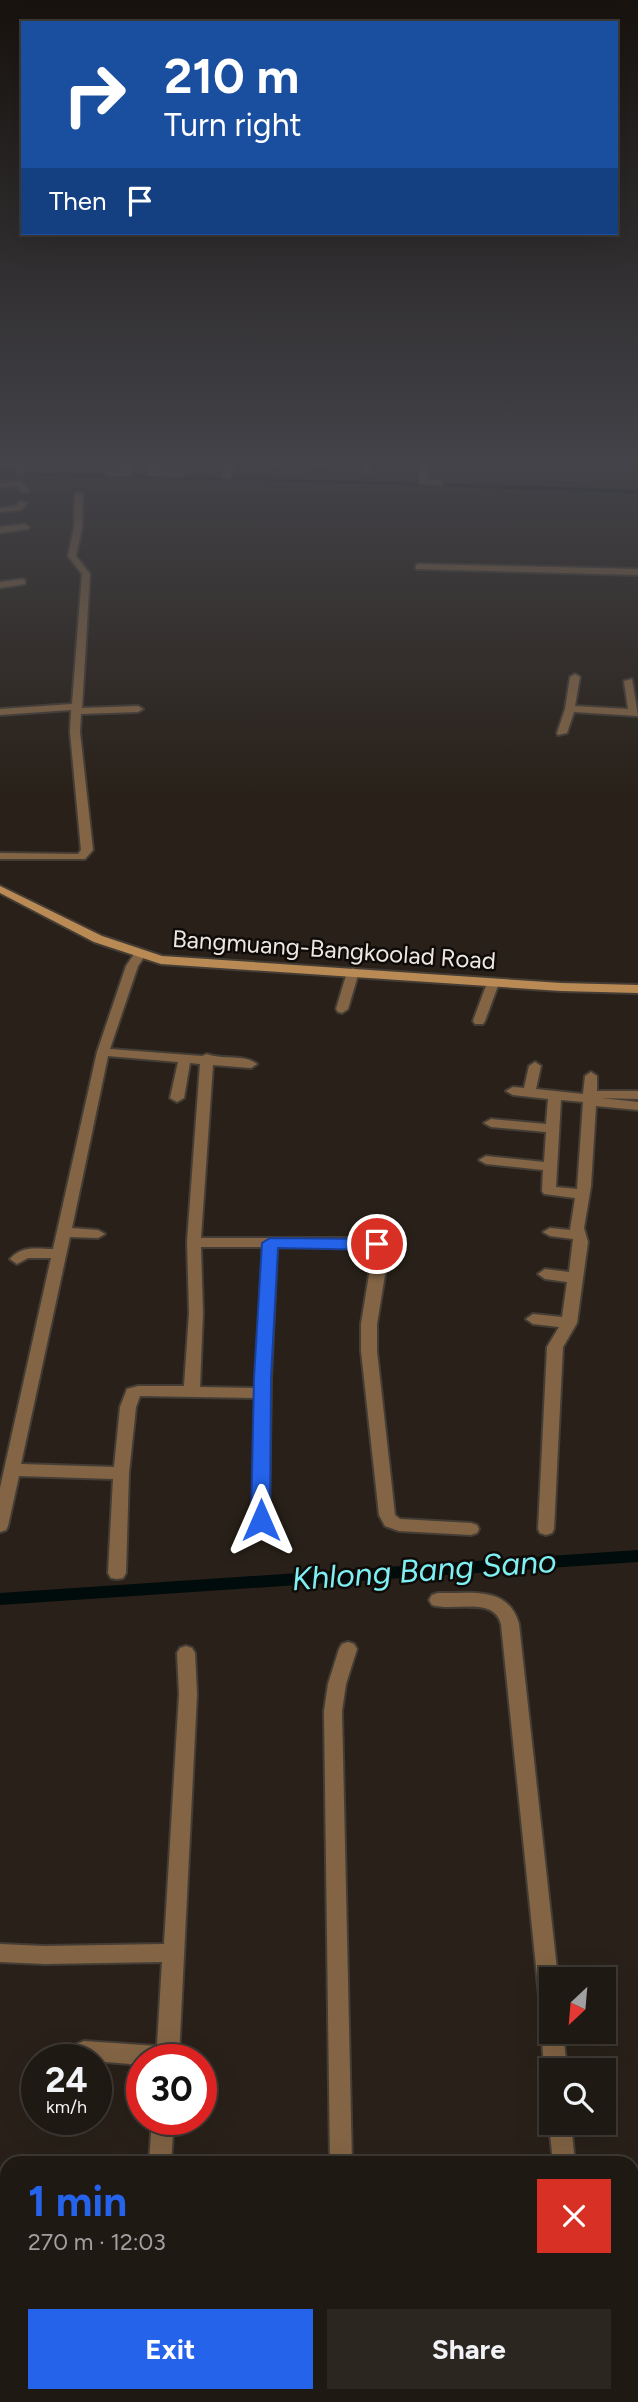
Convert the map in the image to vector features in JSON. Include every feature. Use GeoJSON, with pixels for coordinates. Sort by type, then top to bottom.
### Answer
{"type":"FeatureCollection","features":[{"type":"Feature","properties":{"kind":"street"},"geometry":{"type":"LineString","coordinates":[[0,856],[86,855],[88,844],[75,733],[85,573]]}},
{"type":"Feature","properties":{"kind":"street"},"geometry":{"type":"LineString","coordinates":[[0,585],[22,582]]}},
{"type":"Feature","properties":{"kind":"street"},"geometry":{"type":"LineString","coordinates":[[562,733],[570,709],[575,677]]}},
{"type":"Feature","properties":{"kind":"street"},"geometry":{"type":"LineString","coordinates":[[570,709],[636,713],[629,681]]}},
{"type":"Feature","properties":{"kind":"street"},"geometry":{"type":"LineString","coordinates":[[0,712],[138,709]]}},
{"type":"Feature","properties":{"kind":"street","name":"Bangmuang-Bangkoolad Road"},"geometry":{"type":"LineString","coordinates":[[0,889],[98,939],[174,962],[494,983],[638,989]]}},
{"type":"Feature","properties":{"kind":"street"},"geometry":{"type":"LineString","coordinates":[[0,1526],[103,1052],[132,965],[141,954]]}},
{"type":"Feature","properties":{"kind":"street"},"geometry":{"type":"LineString","coordinates":[[342,1009],[353,972]]}},
{"type":"Feature","properties":{"kind":"street"},"geometry":{"type":"LineString","coordinates":[[479,1021],[494,983]]}},
{"type":"Feature","properties":{"kind":"street"},"geometry":{"type":"LineString","coordinates":[[103,1052],[207,1058],[251,1064]]}},
{"type":"Feature","properties":{"kind":"street"},"geometry":{"type":"LineString","coordinates":[[177,1098],[185,1057]]}},
{"type":"Feature","properties":{"kind":"street"},"geometry":{"type":"LineString","coordinates":[[192,1391],[196,1313],[194,1242],[207,1058]]}},
{"type":"Feature","properties":{"kind":"street"},"geometry":{"type":"LineString","coordinates":[[529,1093],[535,1066]]}},
{"type":"Feature","properties":{"kind":"street"},"geometry":{"type":"LineString","coordinates":[[546,1529],[555,1347],[569,1323],[575,1279],[591,1076]]}},
{"type":"Feature","properties":{"kind":"street"},"geometry":{"type":"LineString","coordinates":[[513,1091],[590,1099],[603,1104],[638,1106]]}},
{"type":"Feature","properties":{"kind":"street"},"geometry":{"type":"LineString","coordinates":[[590,1099],[599,1094],[638,1095]]}},
{"type":"Feature","properties":{"kind":"street"},"geometry":{"type":"LineString","coordinates":[[555,1096],[549,1191],[583,1194]]}},
{"type":"Feature","properties":{"kind":"street"},"geometry":{"type":"LineString","coordinates":[[491,1123],[553,1129]]}},
{"type":"Feature","properties":{"kind":"street"},"geometry":{"type":"LineString","coordinates":[[486,1160],[551,1167]]}},
{"type":"Feature","properties":{"kind":"street"},"geometry":{"type":"LineString","coordinates":[[550,1232],[579,1236]]}},
{"type":"Feature","properties":{"kind":"street"},"geometry":{"type":"LineString","coordinates":[[64,1233],[99,1234]]}},
{"type":"Feature","properties":{"kind":"street"},"geometry":{"type":"LineString","coordinates":[[194,1242],[372,1243],[380,1247],[381,1256],[369,1324],[369,1351],[387,1515],[391,1522],[399,1525],[471,1529]]}},
{"type":"Feature","properties":{"kind":"street"},"geometry":{"type":"LineString","coordinates":[[261,1520],[262,1393],[270,1243]]}},
{"type":"Feature","properties":{"kind":"street"},"geometry":{"type":"LineString","coordinates":[[17,1259],[25,1253],[59,1254]]}},
{"type":"Feature","properties":{"kind":"street"},"geometry":{"type":"LineString","coordinates":[[545,1274],[575,1279]]}},
{"type":"Feature","properties":{"kind":"street"},"geometry":{"type":"LineString","coordinates":[[533,1319],[569,1323]]}},
{"type":"Feature","properties":{"kind":"street"},"geometry":{"type":"LineString","coordinates":[[117,1573],[121,1473],[128,1407],[133,1393],[262,1393]]}},
{"type":"Feature","properties":{"kind":"street"},"geometry":{"type":"LineString","coordinates":[[13,1470],[121,1473]]}},
{"type":"Feature","properties":{"kind":"street"},"geometry":{"type":"LineString","coordinates":[[438,1600],[493,1601],[507,1613],[546,1967]]}},
{"type":"Feature","properties":{"kind":"street"},"geometry":{"type":"LineString","coordinates":[[341,2156],[333,1712],[337,1684],[348,1648]]}},
{"type":"Feature","properties":{"kind":"street"},"geometry":{"type":"LineString","coordinates":[[169,2044],[188,1694],[186,1653]]}},
{"type":"Feature","properties":{"kind":"street"},"geometry":{"type":"LineString","coordinates":[[0,1953],[173,1953]]}},
{"type":"Feature","properties":{"kind":"street"},"geometry":{"type":"LineString","coordinates":[[160,2156],[162,2135]]}},
{"type":"Feature","properties":{"kind":"street"},"geometry":{"type":"LineString","coordinates":[[561,2135],[563,2156]]}},
{"type":"Feature","properties":{"kind":"waterway","name":"Khlong Bang Sano"},"geometry":{"type":"LineString","coordinates":[[0,1599],[638,1556]]}},
{"type":"Feature","properties":{"kind":"route"},"geometry":{"type":"LineString","coordinates":[[261,1520],[263,1378],[270,1243],[377,1244]]}}]}
